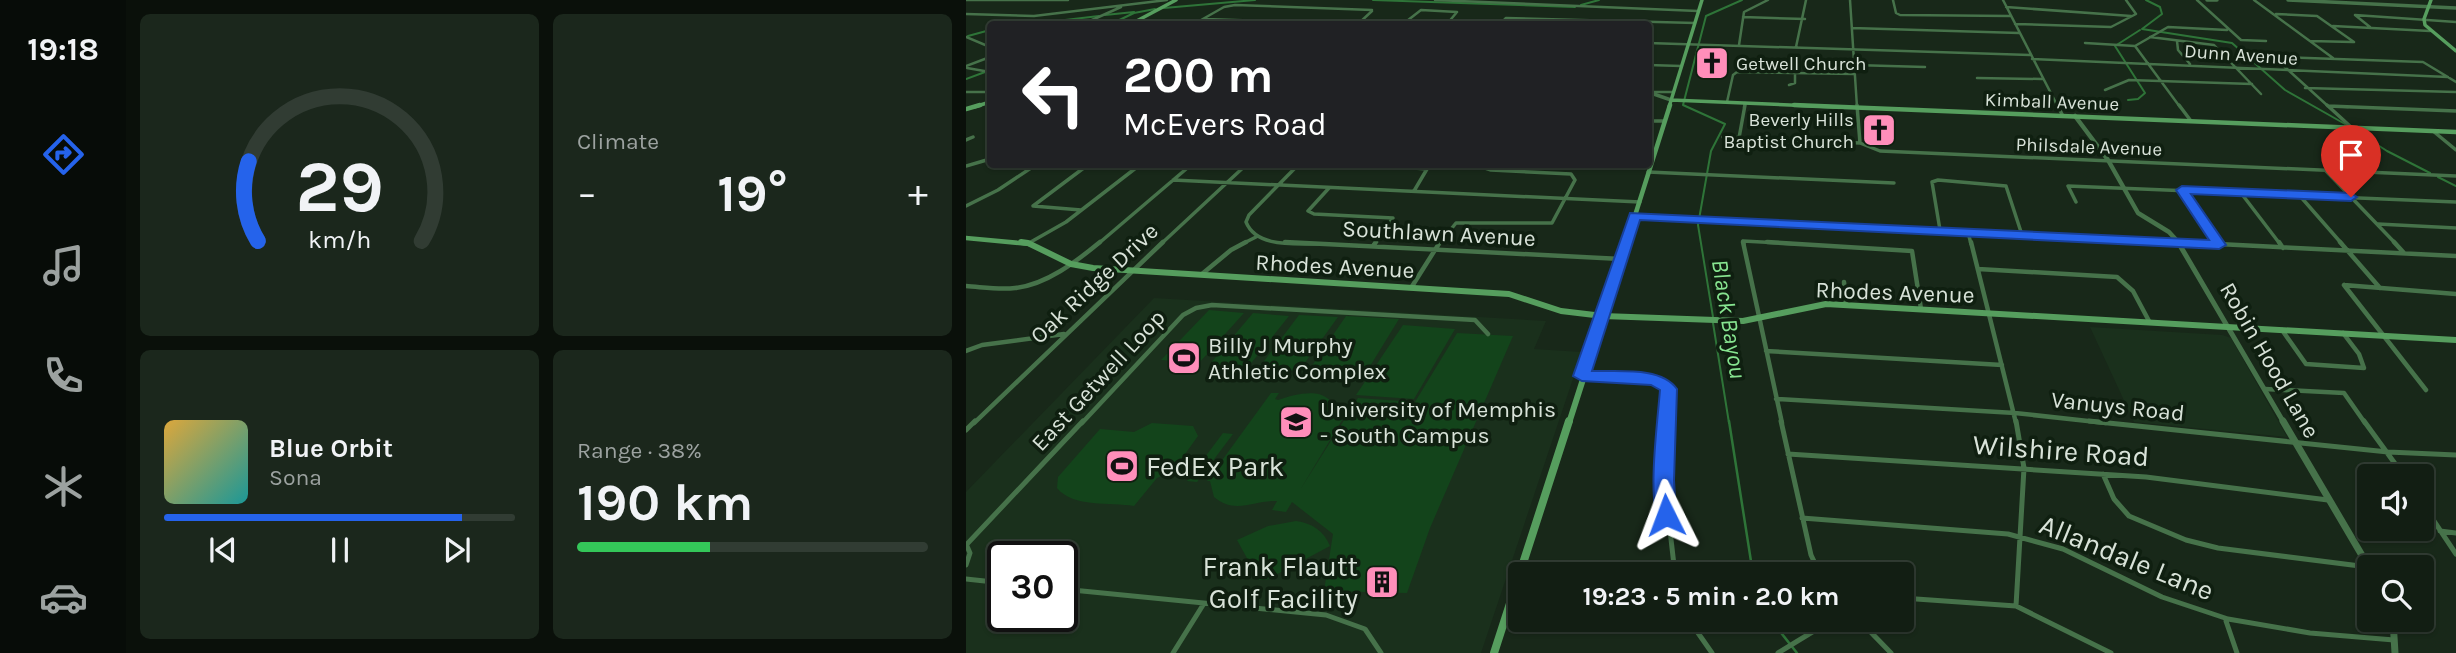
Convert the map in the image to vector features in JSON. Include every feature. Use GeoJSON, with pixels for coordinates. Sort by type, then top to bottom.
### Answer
{"type":"FeatureCollection","features":[{"type":"Feature","properties":{"kind":"main road"},"geometry":{"type":"LineString","coordinates":[[1137,21],[1176,0]]}},
{"type":"Feature","properties":{"kind":"main road"},"geometry":{"type":"LineString","coordinates":[[1652,151],[1702,0]]}},
{"type":"Feature","properties":{"kind":"main road"},"geometry":{"type":"LineString","coordinates":[[2431,0],[2424,19],[2430,31],[2456,51]]}},
{"type":"Feature","properties":{"kind":"main road","name":"Kimball Avenue"},"geometry":{"type":"LineString","coordinates":[[1671,100],[2456,132]]}},
{"type":"Feature","properties":{"kind":"main road"},"geometry":{"type":"LineString","coordinates":[[966,109],[987,105]]}},
{"type":"Feature","properties":{"kind":"main road"},"geometry":{"type":"LineString","coordinates":[[1494,653],[1622,259],[1649,168]]}},
{"type":"Feature","properties":{"kind":"main road","name":"Rhodes Avenue"},"geometry":{"type":"LineString","coordinates":[[966,238],[1028,243],[1071,264],[1132,271],[1509,294],[1561,311],[1603,316],[1713,321],[1759,319],[1807,305],[1846,306],[2456,340]]}},
{"type":"Feature","properties":{"kind":"street"},"geometry":{"type":"LineString","coordinates":[[966,0],[1068,0]]}},
{"type":"Feature","properties":{"kind":"street"},"geometry":{"type":"LineString","coordinates":[[1090,21],[1134,0]]}},
{"type":"Feature","properties":{"kind":"street"},"geometry":{"type":"LineString","coordinates":[[966,14],[1034,16],[1167,0]]}},
{"type":"Feature","properties":{"kind":"street"},"geometry":{"type":"LineString","coordinates":[[1435,0],[1698,11]]}},
{"type":"Feature","properties":{"kind":"street"},"geometry":{"type":"LineString","coordinates":[[1739,45],[1743,18],[1748,9],[1768,0]]}},
{"type":"Feature","properties":{"kind":"street"},"geometry":{"type":"LineString","coordinates":[[1796,47],[1798,30],[1805,19],[1806,0]]}},
{"type":"Feature","properties":{"kind":"street"},"geometry":{"type":"LineString","coordinates":[[1850,0],[1860,143]]}},
{"type":"Feature","properties":{"kind":"street"},"geometry":{"type":"LineString","coordinates":[[1893,0],[1896,13],[1900,15],[2010,16]]}},
{"type":"Feature","properties":{"kind":"street"},"geometry":{"type":"LineString","coordinates":[[2003,0],[2063,116]]}},
{"type":"Feature","properties":{"kind":"street"},"geometry":{"type":"LineString","coordinates":[[2015,24],[2115,27],[2136,12],[2126,0]]}},
{"type":"Feature","properties":{"kind":"street"},"geometry":{"type":"LineString","coordinates":[[2197,0],[2241,40],[2266,41]]}},
{"type":"Feature","properties":{"kind":"street"},"geometry":{"type":"LineString","coordinates":[[2207,0],[2217,0]]}},
{"type":"Feature","properties":{"kind":"street"},"geometry":{"type":"LineString","coordinates":[[2254,0],[2333,58]]}},
{"type":"Feature","properties":{"kind":"street"},"geometry":{"type":"LineString","coordinates":[[2288,0],[2456,8]]}},
{"type":"Feature","properties":{"kind":"street"},"geometry":{"type":"LineString","coordinates":[[1199,21],[1228,6],[1372,10],[1361,21]]}},
{"type":"Feature","properties":{"kind":"street"},"geometry":{"type":"LineString","coordinates":[[2006,7],[2132,16]]}},
{"type":"Feature","properties":{"kind":"street"},"geometry":{"type":"LineString","coordinates":[[1406,21],[1421,10],[1457,12],[1450,21]]}},
{"type":"Feature","properties":{"kind":"street"},"geometry":{"type":"LineString","coordinates":[[2274,14],[2317,16],[2354,42],[2310,41]]}},
{"type":"Feature","properties":{"kind":"street"},"geometry":{"type":"LineString","coordinates":[[2371,28],[2355,15],[2456,22]]}},
{"type":"Feature","properties":{"kind":"street"},"geometry":{"type":"LineString","coordinates":[[1503,21],[1506,18],[1619,21]]}},
{"type":"Feature","properties":{"kind":"street"},"geometry":{"type":"LineString","coordinates":[[1743,18],[1805,19]]}},
{"type":"Feature","properties":{"kind":"street"},"geometry":{"type":"LineString","coordinates":[[1203,19],[1265,21]]}},
{"type":"Feature","properties":{"kind":"street"},"geometry":{"type":"LineString","coordinates":[[1652,22],[1695,23]]}},
{"type":"Feature","properties":{"kind":"street"},"geometry":{"type":"LineString","coordinates":[[2085,43],[2135,46],[2175,26],[2227,30]]}},
{"type":"Feature","properties":{"kind":"street"},"geometry":{"type":"LineString","coordinates":[[2333,26],[2430,31]]}},
{"type":"Feature","properties":{"kind":"street"},"geometry":{"type":"LineString","coordinates":[[1852,28],[2019,33]]}},
{"type":"Feature","properties":{"kind":"street"},"geometry":{"type":"LineString","coordinates":[[966,37],[987,46]]}},
{"type":"Feature","properties":{"kind":"street"},"geometry":{"type":"LineString","coordinates":[[2150,37],[2214,45],[2261,94]]}},
{"type":"Feature","properties":{"kind":"street"},"geometry":{"type":"LineString","coordinates":[[2177,41],[2178,50],[2191,64]]}},
{"type":"Feature","properties":{"kind":"street","name":"Dunn Avenue"},"geometry":{"type":"LineString","coordinates":[[1652,43],[1854,49],[2191,64],[2287,72],[2448,77]]}},
{"type":"Feature","properties":{"kind":"street"},"geometry":{"type":"LineString","coordinates":[[2135,46],[2192,121]]}},
{"type":"Feature","properties":{"kind":"street"},"geometry":{"type":"LineString","coordinates":[[2351,127],[2287,72],[2275,57],[2423,62],[2456,82]]}},
{"type":"Feature","properties":{"kind":"street"},"geometry":{"type":"LineString","coordinates":[[966,67],[987,58]]}},
{"type":"Feature","properties":{"kind":"street"},"geometry":{"type":"LineString","coordinates":[[1652,65],[1681,66]]}},
{"type":"Feature","properties":{"kind":"street"},"geometry":{"type":"LineString","coordinates":[[1854,65],[1925,67]]}},
{"type":"Feature","properties":{"kind":"street"},"geometry":{"type":"LineString","coordinates":[[966,67],[987,71]]}},
{"type":"Feature","properties":{"kind":"street"},"geometry":{"type":"LineString","coordinates":[[1727,102],[1737,72],[1854,74]]}},
{"type":"Feature","properties":{"kind":"street"},"geometry":{"type":"LineString","coordinates":[[1789,85],[1795,83],[1795,72]]}},
{"type":"Feature","properties":{"kind":"street"},"geometry":{"type":"LineString","coordinates":[[1977,78],[2042,79]]}},
{"type":"Feature","properties":{"kind":"street"},"geometry":{"type":"LineString","coordinates":[[2105,90],[2123,81],[2252,84]]}},
{"type":"Feature","properties":{"kind":"street"},"geometry":{"type":"LineString","coordinates":[[2305,88],[2456,92]]}},
{"type":"Feature","properties":{"kind":"street"},"geometry":{"type":"LineString","coordinates":[[966,92],[987,92]]}},
{"type":"Feature","properties":{"kind":"street","name":"Kimball Avenue"},"geometry":{"type":"LineString","coordinates":[[1652,92],[1673,92]]}},
{"type":"Feature","properties":{"kind":"street","name":"Kimball Avenue"},"geometry":{"type":"LineString","coordinates":[[1652,93],[1671,100]]}},
{"type":"Feature","properties":{"kind":"street"},"geometry":{"type":"LineString","coordinates":[[1739,138],[1745,103]]}},
{"type":"Feature","properties":{"kind":"street"},"geometry":{"type":"LineString","coordinates":[[2328,106],[2456,111]]}},
{"type":"Feature","properties":{"kind":"street","name":"Robin Hood Lane"},"geometry":{"type":"LineString","coordinates":[[2075,116],[2108,160],[2143,218],[2169,232],[2179,243],[2361,555]]}},
{"type":"Feature","properties":{"kind":"street"},"geometry":{"type":"LineString","coordinates":[[1652,121],[1664,121]]}},
{"type":"Feature","properties":{"kind":"street"},"geometry":{"type":"LineString","coordinates":[[2433,131],[2456,149]]}},
{"type":"Feature","properties":{"kind":"street"},"geometry":{"type":"LineString","coordinates":[[966,139],[973,137]]}},
{"type":"Feature","properties":{"kind":"street","name":"Philsdale Avenue"},"geometry":{"type":"LineString","coordinates":[[1723,137],[1860,143],[1880,151],[2456,176]]}},
{"type":"Feature","properties":{"kind":"street"},"geometry":{"type":"LineString","coordinates":[[966,166],[987,160]]}},
{"type":"Feature","properties":{"kind":"street"},"geometry":{"type":"LineString","coordinates":[[966,206],[998,190],[1031,168]]}},
{"type":"Feature","properties":{"kind":"street"},"geometry":{"type":"LineString","coordinates":[[1082,210],[1033,206],[1083,168]]}},
{"type":"Feature","properties":{"kind":"street"},"geometry":{"type":"LineString","coordinates":[[1028,243],[1082,210],[1136,168]]}},
{"type":"Feature","properties":{"kind":"street"},"geometry":{"type":"LineString","coordinates":[[966,286],[1013,289],[1031,285],[1071,264],[1187,168]]}},
{"type":"Feature","properties":{"kind":"street","name":"Oak Ridge Drive"},"geometry":{"type":"LineString","coordinates":[[966,430],[1064,334],[1244,168]]}},
{"type":"Feature","properties":{"kind":"street"},"geometry":{"type":"LineString","coordinates":[[1200,275],[1231,250],[1256,237],[1248,229],[1246,222],[1249,215],[1295,168]]}},
{"type":"Feature","properties":{"kind":"street"},"geometry":{"type":"LineString","coordinates":[[1414,168],[1427,169],[1414,191]]}},
{"type":"Feature","properties":{"kind":"street"},"geometry":{"type":"LineString","coordinates":[[1411,288],[1434,250],[1456,223],[1552,223],[1575,180],[1572,174],[1485,168]]}},
{"type":"Feature","properties":{"kind":"street"},"geometry":{"type":"LineString","coordinates":[[2325,170],[2405,253]]}},
{"type":"Feature","properties":{"kind":"street"},"geometry":{"type":"LineString","coordinates":[[1648,172],[1894,183]]}},
{"type":"Feature","properties":{"kind":"street"},"geometry":{"type":"LineString","coordinates":[[1173,180],[1640,202]]}},
{"type":"Feature","properties":{"kind":"street"},"geometry":{"type":"LineString","coordinates":[[1940,230],[1932,181],[1990,183],[2006,186],[2022,235]]}},
{"type":"Feature","properties":{"kind":"street"},"geometry":{"type":"LineString","coordinates":[[2076,202],[2068,186],[2456,202]]}},
{"type":"Feature","properties":{"kind":"street"},"geometry":{"type":"LineString","coordinates":[[1329,188],[1308,211],[1314,214],[1394,218],[1372,247]]}},
{"type":"Feature","properties":{"kind":"street"},"geometry":{"type":"LineString","coordinates":[[2182,190],[2219,245]]}},
{"type":"Feature","properties":{"kind":"street"},"geometry":{"type":"LineString","coordinates":[[2241,192],[2284,248]]}},
{"type":"Feature","properties":{"kind":"street"},"geometry":{"type":"LineString","coordinates":[[2300,195],[2380,288]]}},
{"type":"Feature","properties":{"kind":"street"},"geometry":{"type":"LineString","coordinates":[[1635,215],[2456,256]]}},
{"type":"Feature","properties":{"kind":"street"},"geometry":{"type":"LineString","coordinates":[[2378,224],[2456,228]]}},
{"type":"Feature","properties":{"kind":"street"},"geometry":{"type":"LineString","coordinates":[[1967,232],[1991,314],[2015,413],[2024,468],[2017,606]]}},
{"type":"Feature","properties":{"kind":"street","name":"Southlawn Avenue"},"geometry":{"type":"LineString","coordinates":[[1256,237],[1276,242],[1622,259]]}},
{"type":"Feature","properties":{"kind":"street"},"geometry":{"type":"LineString","coordinates":[[1814,562],[1802,518],[1743,242],[1912,251],[1921,309]]}},
{"type":"Feature","properties":{"kind":"street"},"geometry":{"type":"LineString","coordinates":[[1978,269],[2117,277],[2135,291],[2149,321]]}},
{"type":"Feature","properties":{"kind":"street"},"geometry":{"type":"LineString","coordinates":[[1844,282],[1846,306]]}},
{"type":"Feature","properties":{"kind":"street"},"geometry":{"type":"LineString","coordinates":[[2426,390],[2345,290],[2344,285],[2456,294]]}},
{"type":"Feature","properties":{"kind":"street","name":"East Getwell Loop"},"geometry":{"type":"LineString","coordinates":[[966,544],[1183,315],[1196,308],[1213,305],[1475,320],[1488,334]]}},
{"type":"Feature","properties":{"kind":"street"},"geometry":{"type":"LineString","coordinates":[[2282,330],[2306,364],[2364,368],[2360,354],[2343,333]]}},
{"type":"Feature","properties":{"kind":"street"},"geometry":{"type":"LineString","coordinates":[[966,351],[982,345],[1064,334]]}},
{"type":"Feature","properties":{"kind":"street"},"geometry":{"type":"LineString","coordinates":[[1766,351],[2002,365]]}},
{"type":"Feature","properties":{"kind":"street"},"geometry":{"type":"LineString","coordinates":[[1582,376],[1651,380],[1662,382],[1668,389],[1664,480],[1673,562]]}},
{"type":"Feature","properties":{"kind":"street"},"geometry":{"type":"LineString","coordinates":[[2265,389],[2344,393],[2396,464]]}},
{"type":"Feature","properties":{"kind":"street","name":"Vanuys Road"},"geometry":{"type":"LineString","coordinates":[[1776,399],[2015,413],[2388,452],[2456,455]]}},
{"type":"Feature","properties":{"kind":"street","name":"Wilshire Road"},"geometry":{"type":"LineString","coordinates":[[1788,454],[2146,477],[2329,500]]}},
{"type":"Feature","properties":{"kind":"street"},"geometry":{"type":"LineString","coordinates":[[2104,474],[2114,499],[2129,516],[2186,540],[2218,548],[2357,566]]}},
{"type":"Feature","properties":{"kind":"street","name":"Allandale Lane"},"geometry":{"type":"LineString","coordinates":[[1802,518],[2021,536],[2084,558],[2124,580],[2226,620],[2291,633],[2394,640]]}},
{"type":"Feature","properties":{"kind":"street"},"geometry":{"type":"LineString","coordinates":[[2434,522],[2456,554]]}},
{"type":"Feature","properties":{"kind":"street"},"geometry":{"type":"LineString","coordinates":[[2440,531],[2456,533]]}},
{"type":"Feature","properties":{"kind":"street"},"geometry":{"type":"LineString","coordinates":[[966,544],[970,552],[966,565]]}},
{"type":"Feature","properties":{"kind":"street"},"geometry":{"type":"LineString","coordinates":[[966,579],[987,581]]}},
{"type":"Feature","properties":{"kind":"street"},"geometry":{"type":"LineString","coordinates":[[1078,591],[1325,615],[1365,628],[1381,653]]}},
{"type":"Feature","properties":{"kind":"street"},"geometry":{"type":"LineString","coordinates":[[1914,599],[2017,606],[2111,653]]}},
{"type":"Feature","properties":{"kind":"street"},"geometry":{"type":"LineString","coordinates":[[1173,653],[1203,605]]}},
{"type":"Feature","properties":{"kind":"street"},"geometry":{"type":"LineString","coordinates":[[2226,620],[2237,653]]}},
{"type":"Feature","properties":{"kind":"street"},"geometry":{"type":"LineString","coordinates":[[1697,632],[1712,653]]}},
{"type":"Feature","properties":{"kind":"street"},"geometry":{"type":"LineString","coordinates":[[1778,653],[1812,632]]}},
{"type":"Feature","properties":{"kind":"street"},"geometry":{"type":"LineString","coordinates":[[1871,632],[1891,653]]}},
{"type":"Feature","properties":{"kind":"street"},"geometry":{"type":"LineString","coordinates":[[2394,632],[2395,653]]}},
{"type":"Feature","properties":{"kind":"shaded area","name":"University of Memphis - South Campus"},"geometry":{"type":"Polygon","coordinates":[[[1154,298],[1546,321],[1534,349],[1582,352],[1512,562],[1508,562],[1508,573],[1481,653],[966,653],[966,492],[1154,298]]]}},
{"type":"Feature","properties":{"kind":"shaded area"},"geometry":{"type":"Polygon","coordinates":[[[2090,327],[2222,335],[2231,338],[2287,437],[2134,422],[2090,327]]]}},
{"type":"Feature","properties":{"kind":"green space"},"geometry":{"type":"Polygon","coordinates":[[[1209,310],[1244,313],[1199,363],[1161,360],[1209,310]]]}},
{"type":"Feature","properties":{"kind":"green space"},"geometry":{"type":"Polygon","coordinates":[[[1253,313],[1289,316],[1248,367],[1210,364],[1253,313]]]}},
{"type":"Feature","properties":{"kind":"green space"},"geometry":{"type":"Polygon","coordinates":[[[1299,315],[1338,317],[1299,371],[1258,369],[1299,315]]]}},
{"type":"Feature","properties":{"kind":"green space"},"geometry":{"type":"Polygon","coordinates":[[[1346,316],[1399,319],[1364,376],[1307,373],[1346,316]]]}},
{"type":"Feature","properties":{"kind":"green space"},"geometry":{"type":"Polygon","coordinates":[[[1403,325],[1455,329],[1414,399],[1356,395],[1403,325]]]}},
{"type":"Feature","properties":{"kind":"green space"},"geometry":{"type":"Polygon","coordinates":[[[1457,333],[1513,336],[1430,528],[1407,593],[1324,591],[1333,534],[1292,502],[1286,512],[1272,510],[1277,501],[1237,506],[1214,497],[1210,481],[1207,481],[1271,393],[1279,393],[1275,399],[1278,400],[1305,393],[1322,395],[1334,406],[1337,416],[1344,417],[1300,490],[1358,398],[1415,402],[1457,333]]]}},
{"type":"Feature","properties":{"kind":"green space","name":"FedEx Park"},"geometry":{"type":"Polygon","coordinates":[[[1152,423],[1193,426],[1198,436],[1173,471],[1157,478],[1134,506],[1073,499],[1057,488],[1058,477],[1100,429],[1134,432],[1152,423]]]}},
{"type":"Feature","properties":{"kind":"green space"},"geometry":{"type":"Polygon","coordinates":[[[1223,433],[1233,434],[1197,482],[1187,481],[1223,433]]]}},
{"type":"Feature","properties":{"kind":"green space"},"geometry":{"type":"Polygon","coordinates":[[[1296,521],[1317,529],[1330,546],[1266,580],[1259,580],[1237,540],[1268,526],[1296,521]]]}},
{"type":"Feature","properties":{"kind":"waterway"},"geometry":{"type":"LineString","coordinates":[[1164,8],[1255,0]]}},
{"type":"Feature","properties":{"kind":"waterway"},"geometry":{"type":"LineString","coordinates":[[1373,0],[1575,7]]}},
{"type":"Feature","properties":{"kind":"waterway"},"geometry":{"type":"LineString","coordinates":[[1581,5],[1599,0]]}},
{"type":"Feature","properties":{"kind":"waterway","name":"Black Bayou"},"geometry":{"type":"LineString","coordinates":[[1713,317],[1698,225],[1711,151],[1725,124],[1683,105],[1706,16],[1742,0]]}},
{"type":"Feature","properties":{"kind":"waterway"},"geometry":{"type":"LineString","coordinates":[[2146,0],[2160,7],[2162,14],[2142,29],[2232,43],[2285,90],[2345,124]]}},
{"type":"Feature","properties":{"kind":"waterway"},"geometry":{"type":"LineString","coordinates":[[1117,21],[1134,13],[1155,9]]}},
{"type":"Feature","properties":{"kind":"waterway"},"geometry":{"type":"LineString","coordinates":[[1105,15],[1134,12]]}},
{"type":"Feature","properties":{"kind":"waterway"},"geometry":{"type":"LineString","coordinates":[[1056,21],[1099,16]]}},
{"type":"Feature","properties":{"kind":"waterway"},"geometry":{"type":"LineString","coordinates":[[2128,100],[2138,99],[2145,93],[2115,46],[2140,30]]}},
{"type":"Feature","properties":{"kind":"waterway"},"geometry":{"type":"LineString","coordinates":[[968,36],[987,31]]}},
{"type":"Feature","properties":{"kind":"waterway"},"geometry":{"type":"LineString","coordinates":[[966,79],[985,72]]}},
{"type":"Feature","properties":{"kind":"waterway"},"geometry":{"type":"LineString","coordinates":[[2353,129],[2387,151],[2430,173]]}},
{"type":"Feature","properties":{"kind":"waterway"},"geometry":{"type":"LineString","coordinates":[[2438,177],[2456,186]]}},
{"type":"Feature","properties":{"kind":"waterway","name":"Black Bayou"},"geometry":{"type":"LineString","coordinates":[[1713,323],[1729,423]]}},
{"type":"Feature","properties":{"kind":"waterway","name":"Black Bayou"},"geometry":{"type":"LineString","coordinates":[[1729,421],[1751,562]]}},
{"type":"Feature","properties":{"kind":"waterway","name":"Black Bayou"},"geometry":{"type":"LineString","coordinates":[[1780,632],[1797,653]]}},
{"type":"Feature","properties":{"kind":"place","name":"Getwell Church"},"geometry":{"type":"Point","coordinates":[1712,63]}},
{"type":"Feature","properties":{"kind":"place","name":"Beverly Hills Baptist Church"},"geometry":{"type":"Point","coordinates":[1879,130]}},
{"type":"Feature","properties":{"kind":"place","name":"Billy J Murphy Athletic Complex"},"geometry":{"type":"Point","coordinates":[1184,358]}},
{"type":"Feature","properties":{"kind":"place","name":"University of Memphis - South Campus"},"geometry":{"type":"Point","coordinates":[1296,422]}},
{"type":"Feature","properties":{"kind":"place","name":"FedEx Park"},"geometry":{"type":"Point","coordinates":[1122,466]}},
{"type":"Feature","properties":{"kind":"place","name":"Frank Flautt Golf Facility"},"geometry":{"type":"Point","coordinates":[1382,582]}},
{"type":"Feature","properties":{"kind":"route"},"geometry":{"type":"LineString","coordinates":[[1666,515],[1664,480],[1668,389],[1662,382],[1651,380],[1582,376],[1635,215],[2219,245],[2182,190],[2351,197]]}}]}
